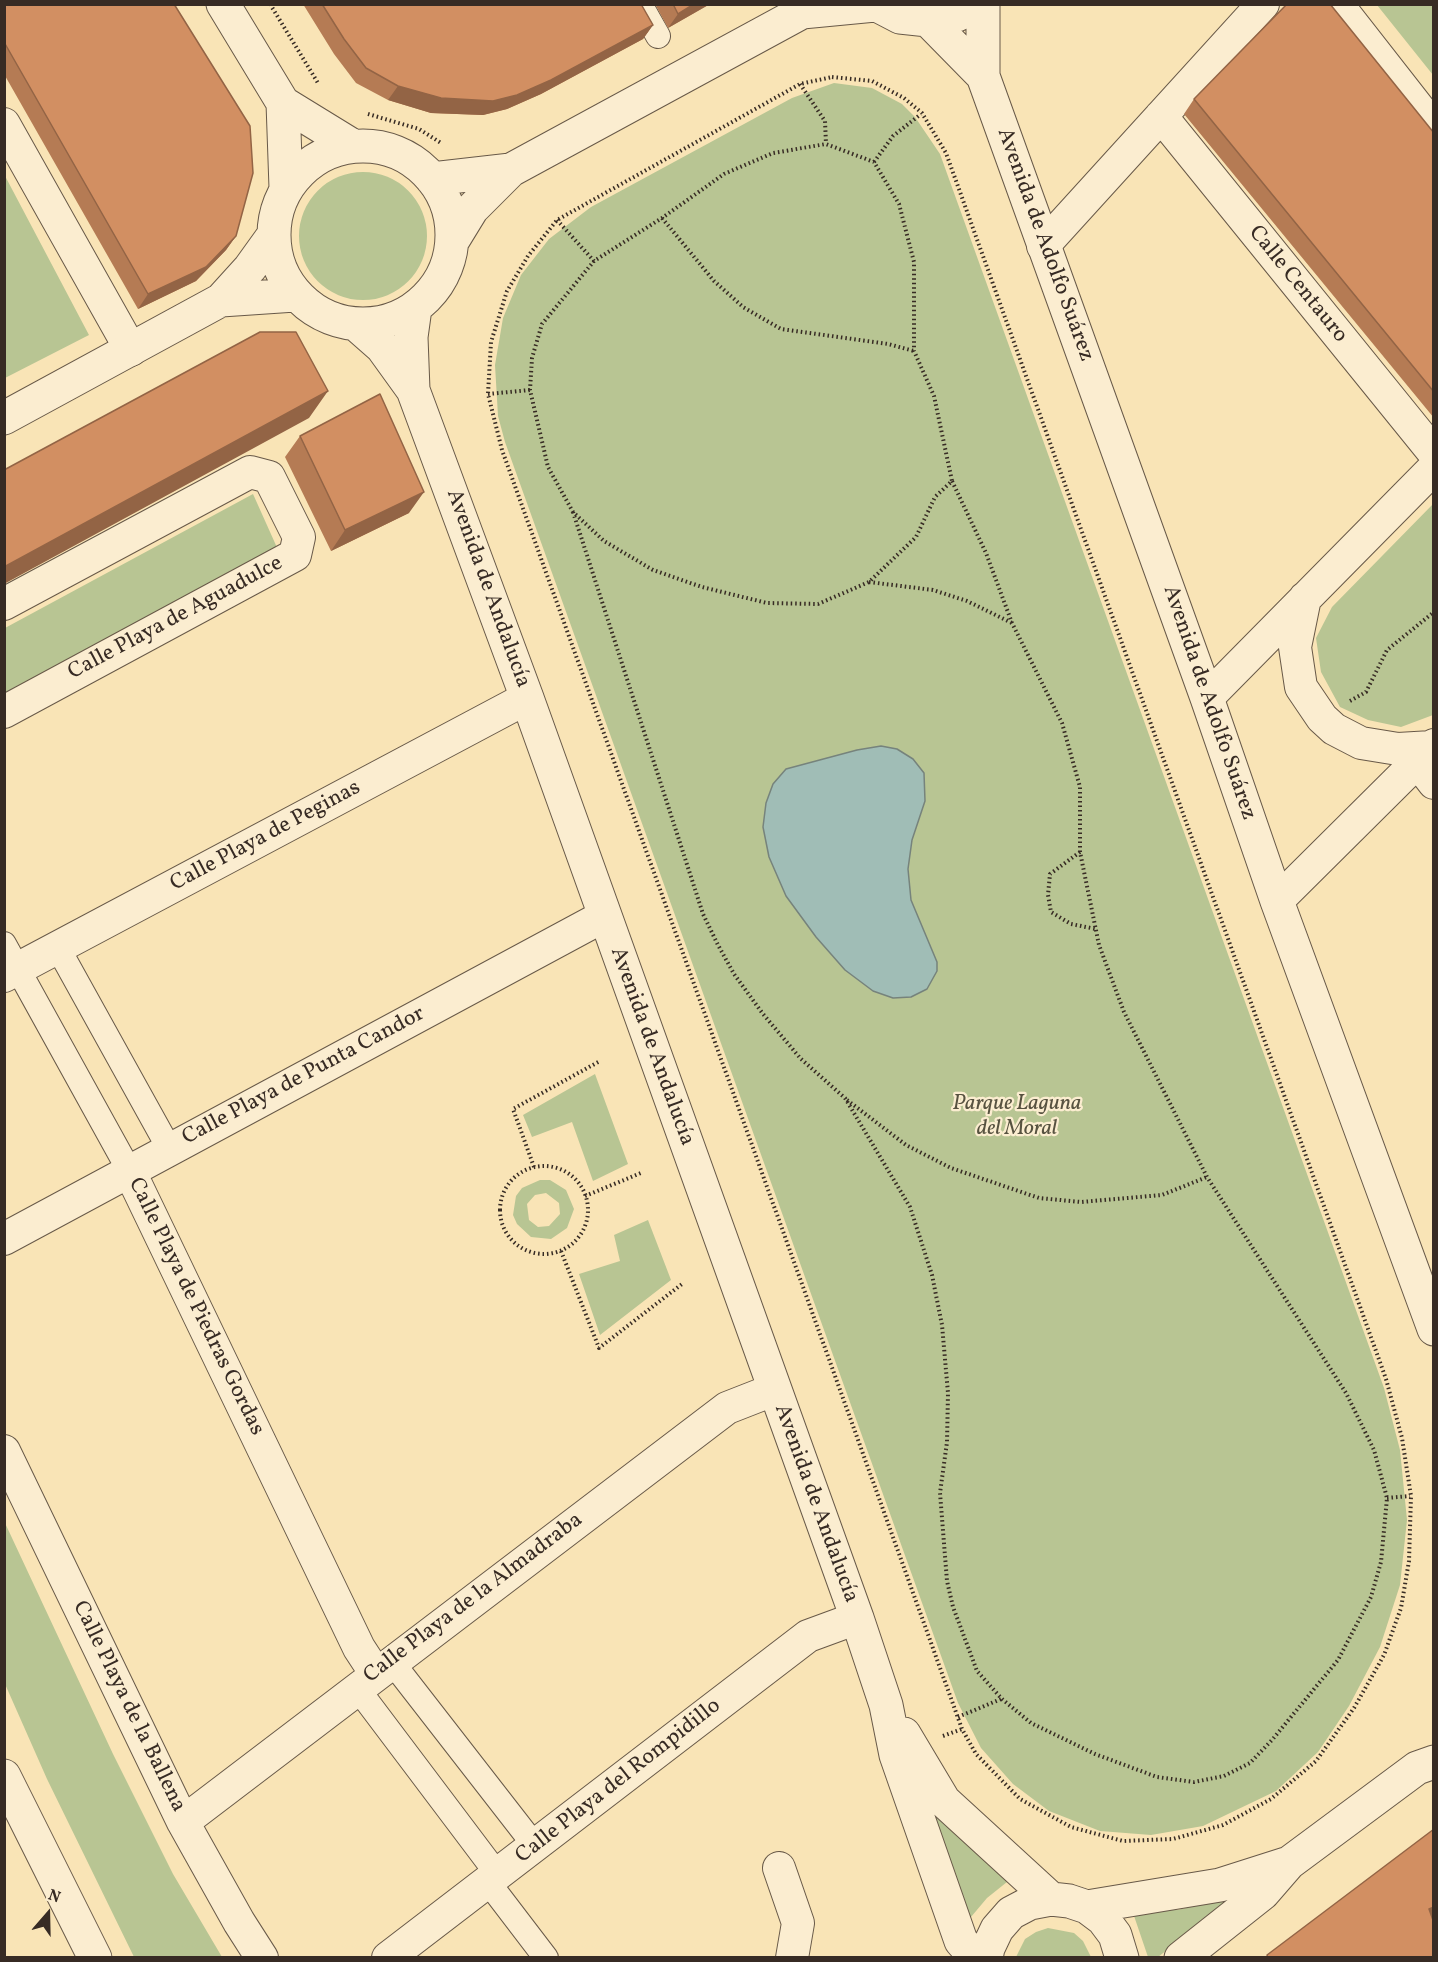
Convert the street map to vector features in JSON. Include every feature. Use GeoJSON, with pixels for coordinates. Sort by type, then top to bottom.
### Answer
{"type":"FeatureCollection","features":[{"type":"Feature","properties":{"kind":"street"},"geometry":{"type":"LineString","coordinates":[[223,4],[283,103],[353,146]]}},
{"type":"Feature","properties":{"kind":"street"},"geometry":{"type":"LineString","coordinates":[[640,4],[658,36]]}},
{"type":"Feature","properties":{"kind":"street"},"geometry":{"type":"LineString","coordinates":[[453,240],[472,209],[511,170],[804,8],[875,5],[900,17],[928,20],[957,15],[976,4]]}},
{"type":"Feature","properties":{"kind":"street","name":"Avenida de Adolfo Suárez"},"geometry":{"type":"LineString","coordinates":[[983,4],[983,76],[1207,698],[1277,901],[1434,1329]]}},
{"type":"Feature","properties":{"kind":"street"},"geometry":{"type":"LineString","coordinates":[[1043,246],[1263,4]]}},
{"type":"Feature","properties":{"kind":"street"},"geometry":{"type":"LineString","coordinates":[[1337,4],[1434,128]]}},
{"type":"Feature","properties":{"kind":"street","name":"Avenida de Adolfo Suárez"},"geometry":{"type":"LineString","coordinates":[[928,20],[983,76]]}},
{"type":"Feature","properties":{"kind":"street"},"geometry":{"type":"LineString","coordinates":[[283,103],[286,188]]}},
{"type":"Feature","properties":{"kind":"street","name":"Calle Centauro"},"geometry":{"type":"LineString","coordinates":[[1161,116],[1434,453]]}},
{"type":"Feature","properties":{"kind":"street"},"geometry":{"type":"LineString","coordinates":[[4,124],[131,350]]}},
{"type":"Feature","properties":{"kind":"street"},"geometry":{"type":"LineString","coordinates":[[353,146],[383,148],[410,159],[432,179],[444,198],[451,218],[453,240],[447,266],[439,282],[416,308],[398,318],[357,325],[334,320],[313,310],[295,295],[283,277],[275,257],[273,236],[276,211],[286,188],[299,172],[315,159],[353,146]]}},
{"type":"Feature","properties":{"kind":"street"},"geometry":{"type":"LineString","coordinates":[[432,179],[511,170]]}},
{"type":"Feature","properties":{"kind":"street"},"geometry":{"type":"LineString","coordinates":[[4,418],[221,300],[250,268],[273,236]]}},
{"type":"Feature","properties":{"kind":"street"},"geometry":{"type":"LineString","coordinates":[[221,300],[295,295]]}},
{"type":"Feature","properties":{"kind":"street","name":"Avenida de Andalucía"},"geometry":{"type":"LineString","coordinates":[[413,390],[411,338],[416,308]]}},
{"type":"Feature","properties":{"kind":"street","name":"Avenida de Andalucía"},"geometry":{"type":"LineString","coordinates":[[357,325],[382,347],[413,390],[527,698],[856,1618],[886,1705],[896,1755],[942,1886],[962,1941],[975,1958]]}},
{"type":"Feature","properties":{"kind":"street"},"geometry":{"type":"LineString","coordinates":[[1207,698],[1434,468]]}},
{"type":"Feature","properties":{"kind":"street","name":"Calle Playa de Aguadulce"},"geometry":{"type":"LineString","coordinates":[[4,604],[250,472],[269,477],[299,537],[295,555],[4,712]]}},
{"type":"Feature","properties":{"kind":"street"},"geometry":{"type":"LineString","coordinates":[[1277,901],[1429,759],[1398,749],[1361,742],[1334,729],[1322,718],[1301,687],[1295,647],[1305,598]]}},
{"type":"Feature","properties":{"kind":"street","name":"Calle Playa de Peginas"},"geometry":{"type":"LineString","coordinates":[[9,963],[58,948],[527,698]]}},
{"type":"Feature","properties":{"kind":"street","name":"Calle Playa de Punta Candor"},"geometry":{"type":"LineString","coordinates":[[4,1239],[604,916]]}},
{"type":"Feature","properties":{"kind":"street"},"geometry":{"type":"LineString","coordinates":[[58,948],[170,1150]]}},
{"type":"Feature","properties":{"kind":"street","name":"Calle Playa de Piedras Gordas"},"geometry":{"type":"LineString","coordinates":[[9,963],[130,1172],[359,1648],[375,1675]]}},
{"type":"Feature","properties":{"kind":"street","name":"Calle Playa de la Almadraba"},"geometry":{"type":"LineString","coordinates":[[183,1822],[728,1408],[773,1390]]}},
{"type":"Feature","properties":{"kind":"street","name":"Calle Playa de la Ballena"},"geometry":{"type":"LineString","coordinates":[[4,1451],[183,1822],[238,1922],[262,1958]]}},
{"type":"Feature","properties":{"kind":"street","name":"Calle Playa del Rompidillo"},"geometry":{"type":"LineString","coordinates":[[388,1958],[808,1636],[856,1618]]}},
{"type":"Feature","properties":{"kind":"street"},"geometry":{"type":"LineString","coordinates":[[375,1675],[536,1846]]}},
{"type":"Feature","properties":{"kind":"street"},"geometry":{"type":"LineString","coordinates":[[375,1675],[493,1879],[546,1958]]}},
{"type":"Feature","properties":{"kind":"street","name":"Avenida de Andalucía"},"geometry":{"type":"LineString","coordinates":[[886,1705],[944,1801],[1051,1899]]}},
{"type":"Feature","properties":{"kind":"street"},"geometry":{"type":"LineString","coordinates":[[1181,1958],[1263,1893],[1289,1863],[1428,1759]]}},
{"type":"Feature","properties":{"kind":"street"},"geometry":{"type":"LineString","coordinates":[[4,1776],[91,1956]]}},
{"type":"Feature","properties":{"kind":"street"},"geometry":{"type":"LineString","coordinates":[[1087,1907],[1220,1885],[1289,1863]]}},
{"type":"Feature","properties":{"kind":"street"},"geometry":{"type":"LineString","coordinates":[[779,1868],[798,1923],[792,1958]]}},
{"type":"Feature","properties":{"kind":"street"},"geometry":{"type":"LineString","coordinates":[[986,1958],[997,1929],[1011,1913],[1030,1903],[1051,1899],[1069,1901],[1087,1907],[1103,1919],[1115,1935],[1122,1958]]}},
{"type":"Feature","properties":{"kind":"path"},"geometry":{"type":"LineString","coordinates":[[270,4],[320,86]]}},
{"type":"Feature","properties":{"kind":"path"},"geometry":{"type":"LineString","coordinates":[[832,77],[872,81],[904,98],[922,113],[946,153],[1386,1379],[1402,1438],[1410,1496],[1408,1561],[1401,1608],[1384,1655],[1354,1708],[1316,1761],[1271,1799],[1223,1825],[1173,1839],[1123,1841],[1071,1827],[1020,1799],[976,1754],[958,1717],[502,450],[488,394],[490,342],[507,291],[528,256],[557,220],[800,84],[832,77]]}},
{"type":"Feature","properties":{"kind":"path"},"geometry":{"type":"LineString","coordinates":[[800,84],[825,121],[826,144]]}},
{"type":"Feature","properties":{"kind":"path"},"geometry":{"type":"LineString","coordinates":[[874,162],[893,136],[922,113]]}},
{"type":"Feature","properties":{"kind":"path"},"geometry":{"type":"LineString","coordinates":[[365,114],[384,116],[418,129],[445,146]]}},
{"type":"Feature","properties":{"kind":"path"},"geometry":{"type":"LineString","coordinates":[[844,1098],[910,1207],[932,1275],[942,1325],[948,1393],[947,1442],[940,1493],[947,1581],[953,1607],[977,1671],[1002,1699],[1031,1723],[1095,1754],[1157,1777],[1194,1782],[1224,1776],[1250,1763],[1322,1681],[1359,1625],[1382,1562],[1387,1498],[1374,1450],[1346,1393],[1207,1177],[1124,1012],[1096,929],[1080,852],[1080,787],[1062,723],[1012,623],[986,553],[952,481],[934,396],[914,351],[914,262],[899,204],[874,162],[826,144],[774,153],[724,174],[662,218],[594,261],[543,324],[532,357],[530,390],[548,467],[573,512],[703,914],[734,974],[763,1014],[801,1059],[876,1124],[915,1150],[951,1168],[1039,1198],[1081,1202],[1162,1196],[1207,1177]]}},
{"type":"Feature","properties":{"kind":"path"},"geometry":{"type":"LineString","coordinates":[[662,218],[714,281],[743,307],[781,329],[888,344],[914,351]]}},
{"type":"Feature","properties":{"kind":"path"},"geometry":{"type":"LineString","coordinates":[[557,220],[594,261]]}},
{"type":"Feature","properties":{"kind":"path"},"geometry":{"type":"LineString","coordinates":[[488,394],[530,390]]}},
{"type":"Feature","properties":{"kind":"path"},"geometry":{"type":"LineString","coordinates":[[573,512],[604,541],[653,570],[702,587],[767,603],[818,604],[868,582],[916,537],[935,496],[952,481]]}},
{"type":"Feature","properties":{"kind":"path"},"geometry":{"type":"LineString","coordinates":[[868,582],[933,590],[967,601],[1012,623]]}},
{"type":"Feature","properties":{"kind":"path"},"geometry":{"type":"LineString","coordinates":[[1322,718],[1366,692],[1387,650],[1434,612]]}},
{"type":"Feature","properties":{"kind":"path"},"geometry":{"type":"LineString","coordinates":[[1080,852],[1050,874],[1048,895],[1051,912],[1071,924],[1096,929]]}},
{"type":"Feature","properties":{"kind":"path"},"geometry":{"type":"LineString","coordinates":[[534,1167],[513,1109],[600,1061]]}},
{"type":"Feature","properties":{"kind":"path"},"geometry":{"type":"LineString","coordinates":[[548,1166],[562,1170],[574,1178],[585,1196],[587,1218],[582,1232],[573,1243],[561,1251],[539,1253],[519,1246],[508,1236],[502,1223],[500,1209],[502,1195],[509,1182],[520,1172],[534,1167],[548,1166]]}},
{"type":"Feature","properties":{"kind":"path"},"geometry":{"type":"LineString","coordinates":[[585,1196],[641,1173]]}},
{"type":"Feature","properties":{"kind":"path"},"geometry":{"type":"LineString","coordinates":[[561,1251],[599,1348],[682,1284]]}},
{"type":"Feature","properties":{"kind":"path"},"geometry":{"type":"LineString","coordinates":[[1387,1498],[1410,1496]]}},
{"type":"Feature","properties":{"kind":"path"},"geometry":{"type":"LineString","coordinates":[[958,1717],[1002,1699]]}},
{"type":"Feature","properties":{"kind":"green space"},"geometry":{"type":"Polygon","coordinates":[[[1377,5],[1433,5],[1433,75],[1377,5]]]}},
{"type":"Feature","properties":{"kind":"green space","name":"Parque Laguna del Moral"},"geometry":{"type":"Polygon","coordinates":[[[834,83],[872,88],[902,104],[915,117],[940,154],[1384,1388],[1400,1450],[1407,1520],[1400,1585],[1380,1647],[1349,1706],[1318,1752],[1276,1791],[1203,1826],[1151,1835],[1100,1831],[1049,1811],[1013,1784],[981,1748],[958,1703],[505,442],[498,416],[495,365],[503,318],[521,275],[549,239],[591,207],[792,98],[834,83]]]}},
{"type":"Feature","properties":{"kind":"green space"},"geometry":{"type":"Polygon","coordinates":[[[363,172],[388,177],[408,191],[422,211],[427,236],[422,261],[408,281],[388,295],[363,300],[338,295],[318,281],[304,261],[299,236],[304,211],[318,191],[338,177],[363,172]]]}},
{"type":"Feature","properties":{"kind":"green space"},"geometry":{"type":"Polygon","coordinates":[[[4,174],[89,335],[5,378],[4,378],[4,174]]]}},
{"type":"Feature","properties":{"kind":"green space"},"geometry":{"type":"Polygon","coordinates":[[[253,494],[279,552],[5,702],[5,628],[253,494]]]}},
{"type":"Feature","properties":{"kind":"green space"},"geometry":{"type":"Polygon","coordinates":[[[1433,504],[1433,715],[1401,727],[1368,720],[1340,707],[1321,672],[1316,638],[1332,607],[1433,504]]]}},
{"type":"Feature","properties":{"kind":"green space"},"geometry":{"type":"Polygon","coordinates":[[[595,1074],[628,1164],[593,1181],[572,1122],[532,1137],[523,1115],[595,1074]]]}},
{"type":"Feature","properties":{"kind":"green space"},"geometry":{"type":"Polygon","coordinates":[[[540,1180],[550,1180],[566,1190],[574,1209],[567,1228],[551,1239],[531,1237],[517,1224],[513,1215],[516,1196],[522,1188],[540,1180]],[[546,1193],[535,1195],[527,1204],[529,1220],[538,1227],[549,1226],[560,1214],[559,1203],[546,1193]]]}},
{"type":"Feature","properties":{"kind":"green space"},"geometry":{"type":"Polygon","coordinates":[[[648,1220],[671,1280],[600,1335],[579,1274],[620,1261],[614,1235],[648,1220]]]}},
{"type":"Feature","properties":{"kind":"green space"},"geometry":{"type":"Polygon","coordinates":[[[5,1523],[113,1754],[173,1874],[222,1957],[134,1957],[47,1779],[5,1684],[5,1523]]]}},
{"type":"Feature","properties":{"kind":"green space"},"geometry":{"type":"Polygon","coordinates":[[[935,1814],[940,1815],[1007,1882],[987,1898],[971,1917],[965,1914],[932,1818],[935,1814]]]}},
{"type":"Feature","properties":{"kind":"green space"},"geometry":{"type":"Polygon","coordinates":[[[1226,1899],[1227,1903],[1158,1957],[1148,1957],[1132,1910],[1177,1910],[1226,1899]]]}},
{"type":"Feature","properties":{"kind":"green space"},"geometry":{"type":"Polygon","coordinates":[[[1048,1928],[1074,1933],[1083,1941],[1091,1957],[1016,1957],[1025,1939],[1048,1928]]]}},
{"type":"Feature","properties":{"kind":"water"},"geometry":{"type":"Polygon","coordinates":[[[881,746],[897,749],[913,759],[924,773],[925,801],[912,840],[908,869],[911,900],[937,962],[937,971],[927,989],[911,997],[893,998],[873,991],[845,970],[816,937],[786,896],[769,857],[763,827],[766,803],[773,784],[786,769],[881,746]]]}},
{"type":"Feature","properties":{"kind":"building"},"geometry":{"type":"Polygon","coordinates":[[[4,4],[174,4],[250,126],[253,173],[236,236],[206,267],[148,294],[4,42],[4,4]]]}},
{"type":"Feature","properties":{"kind":"building"},"geometry":{"type":"Polygon","coordinates":[[[322,4],[641,4],[653,25],[551,80],[517,95],[493,101],[441,98],[398,86],[366,68],[322,4]]]}},
{"type":"Feature","properties":{"kind":"building"},"geometry":{"type":"Polygon","coordinates":[[[673,4],[694,4],[678,14],[673,4]]]}},
{"type":"Feature","properties":{"kind":"building"},"geometry":{"type":"Polygon","coordinates":[[[1287,4],[1330,4],[1434,133],[1434,392],[1194,99],[1287,4]]]}},
{"type":"Feature","properties":{"kind":"building"},"geometry":{"type":"Polygon","coordinates":[[[260,332],[296,332],[328,391],[4,567],[4,470],[260,332]]]}},
{"type":"Feature","properties":{"kind":"building"},"geometry":{"type":"Polygon","coordinates":[[[380,394],[424,492],[345,530],[300,436],[380,394]]]}},
{"type":"Feature","properties":{"kind":"building"},"geometry":{"type":"Polygon","coordinates":[[[1434,1829],[1434,1907],[1429,1909],[1434,1923],[1434,1958],[1268,1958],[1267,1955],[1434,1829]]]}}]}
